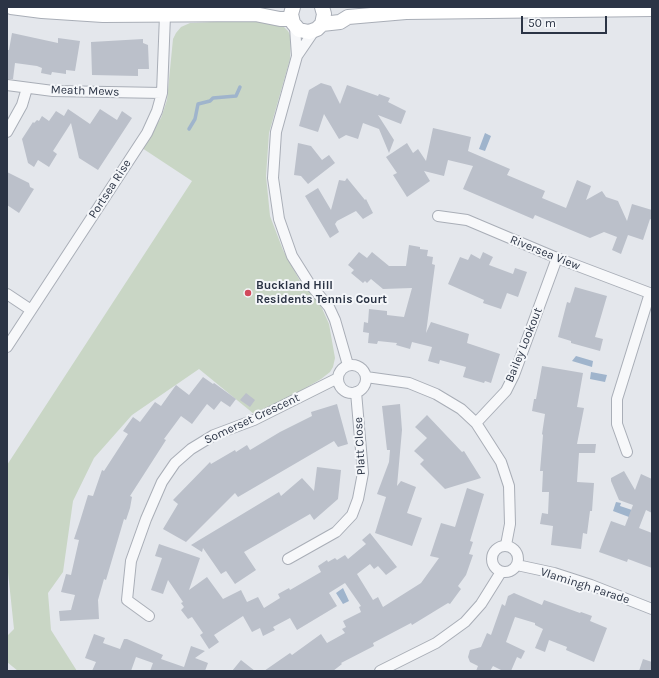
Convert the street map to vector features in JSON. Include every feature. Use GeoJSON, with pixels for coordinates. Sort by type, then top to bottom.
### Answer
{"type":"FeatureCollection","features":[{"type":"Feature","properties":{"kind":"street"},"geometry":{"type":"LineString","coordinates":[[11,7],[42,11],[103,15],[255,14],[280,19],[293,18]]}},
{"type":"Feature","properties":{"kind":"street"},"geometry":{"type":"LineString","coordinates":[[255,14],[277,7]]}},
{"type":"Feature","properties":{"kind":"street"},"geometry":{"type":"LineString","coordinates":[[338,378],[343,389],[351,393],[363,388],[366,377],[360,366],[348,365],[335,320],[329,307],[309,283],[292,256],[279,219],[272,178],[276,132],[297,56],[318,27],[324,14],[323,8],[339,12],[348,17]]}},
{"type":"Feature","properties":{"kind":"street"},"geometry":{"type":"LineString","coordinates":[[293,18],[304,32],[340,22],[348,17],[406,12],[652,9]]}},
{"type":"Feature","properties":{"kind":"street","name":"Portsea Rise"},"geometry":{"type":"LineString","coordinates":[[7,346],[147,133],[157,111],[162,93],[165,15]]}},
{"type":"Feature","properties":{"kind":"street"},"geometry":{"type":"LineString","coordinates":[[293,18],[297,56]]}},
{"type":"Feature","properties":{"kind":"street","name":"Meath Mews"},"geometry":{"type":"LineString","coordinates":[[7,85],[61,91],[162,93]]}},
{"type":"Feature","properties":{"kind":"street"},"geometry":{"type":"LineString","coordinates":[[7,132],[22,105],[27,88]]}},
{"type":"Feature","properties":{"kind":"street","name":"Riversea View"},"geometry":{"type":"LineString","coordinates":[[438,216],[467,220],[557,258],[651,293]]}},
{"type":"Feature","properties":{"kind":"street","name":"Bailey Lookout"},"geometry":{"type":"LineString","coordinates":[[476,423],[506,390],[514,375],[557,258]]}},
{"type":"Feature","properties":{"kind":"street"},"geometry":{"type":"LineString","coordinates":[[627,452],[617,424],[618,400],[651,293]]}},
{"type":"Feature","properties":{"kind":"street"},"geometry":{"type":"LineString","coordinates":[[7,294],[31,310]]}},
{"type":"Feature","properties":{"kind":"street","name":"Somerset Crescent"},"geometry":{"type":"LineString","coordinates":[[149,616],[127,600],[131,560],[146,519],[162,482],[175,463],[190,449],[214,435],[260,418],[338,378],[341,370],[348,365]]}},
{"type":"Feature","properties":{"kind":"street"},"geometry":{"type":"LineString","coordinates":[[366,377],[409,382],[461,409],[476,423],[501,462],[509,486],[510,524],[506,545]]}},
{"type":"Feature","properties":{"kind":"street","name":"Platt Close"},"geometry":{"type":"LineString","coordinates":[[288,559],[336,532],[352,515],[358,499],[363,472],[356,392]]}},
{"type":"Feature","properties":{"kind":"street"},"geometry":{"type":"LineString","coordinates":[[506,545],[514,549],[519,560],[517,565],[510,572],[501,572],[494,567],[492,554],[497,548],[506,545]]}},
{"type":"Feature","properties":{"kind":"street","name":"Vlamingh Parade"},"geometry":{"type":"LineString","coordinates":[[517,565],[554,573],[591,585],[652,609]]}},
{"type":"Feature","properties":{"kind":"street"},"geometry":{"type":"LineString","coordinates":[[380,671],[436,643],[465,622],[481,604],[501,572]]}},
{"type":"Feature","properties":{"kind":"green space"},"geometry":{"type":"Polygon","coordinates":[[[256,20],[276,23],[283,26],[291,37],[290,59],[269,133],[266,176],[270,216],[283,250],[300,281],[321,306],[329,324],[335,358],[333,367],[330,372],[321,379],[276,405],[254,414],[199,369],[132,415],[94,458],[73,501],[63,572],[48,593],[51,630],[77,671],[18,671],[7,662],[7,636],[14,629],[7,563],[7,465],[192,181],[142,148],[161,118],[167,100],[173,39],[176,33],[181,27],[190,23],[256,20]]]}},
{"type":"Feature","properties":{"kind":"water"},"geometry":{"type":"Polygon","coordinates":[[[485,133],[491,136],[485,151],[479,149],[485,133]]]}},
{"type":"Feature","properties":{"kind":"water"},"geometry":{"type":"Polygon","coordinates":[[[576,356],[593,361],[592,367],[572,361],[576,356]]]}},
{"type":"Feature","properties":{"kind":"water"},"geometry":{"type":"Polygon","coordinates":[[[591,372],[607,375],[605,382],[590,379],[591,372]]]}},
{"type":"Feature","properties":{"kind":"water"},"geometry":{"type":"Polygon","coordinates":[[[616,502],[621,503],[620,506],[632,510],[629,517],[613,511],[616,502]]]}},
{"type":"Feature","properties":{"kind":"water"},"geometry":{"type":"Polygon","coordinates":[[[343,588],[349,601],[343,604],[336,593],[343,588]]]}},
{"type":"Feature","properties":{"kind":"building"},"geometry":{"type":"Polygon","coordinates":[[[12,33],[58,43],[58,38],[80,41],[75,71],[66,70],[66,74],[52,72],[51,75],[41,73],[42,68],[37,66],[15,63],[13,79],[7,79],[7,50],[9,50],[12,33]]]}},
{"type":"Feature","properties":{"kind":"building"},"geometry":{"type":"Polygon","coordinates":[[[143,39],[143,43],[148,45],[149,69],[138,69],[138,76],[92,75],[91,42],[143,39]]]}},
{"type":"Feature","properties":{"kind":"building"},"geometry":{"type":"Polygon","coordinates":[[[321,83],[331,86],[340,104],[347,85],[378,96],[379,94],[390,98],[388,102],[406,111],[401,124],[378,115],[394,140],[389,153],[379,129],[363,123],[358,139],[346,135],[339,139],[324,114],[318,132],[299,126],[309,90],[321,83]]]}},
{"type":"Feature","properties":{"kind":"building"},"geometry":{"type":"Polygon","coordinates":[[[68,109],[90,124],[100,109],[117,120],[122,111],[132,118],[98,170],[79,158],[71,123],[53,151],[57,154],[49,167],[38,160],[34,167],[28,163],[22,139],[33,122],[34,123],[37,120],[39,121],[42,116],[49,121],[56,111],[64,116],[68,109]]]}},
{"type":"Feature","properties":{"kind":"building"},"geometry":{"type":"Polygon","coordinates":[[[433,128],[471,137],[468,151],[510,169],[507,175],[545,191],[542,198],[566,208],[577,180],[591,186],[586,200],[602,191],[606,197],[618,201],[627,221],[632,204],[652,210],[652,220],[650,219],[643,240],[628,235],[621,254],[612,250],[617,237],[604,232],[590,238],[535,215],[533,219],[463,189],[473,166],[448,160],[444,176],[424,171],[430,181],[407,197],[393,175],[397,173],[386,157],[407,143],[413,153],[418,149],[426,161],[433,128]]]}},
{"type":"Feature","properties":{"kind":"building"},"geometry":{"type":"Polygon","coordinates":[[[298,143],[311,146],[322,160],[329,155],[335,163],[308,184],[301,176],[294,175],[298,143]]]}},
{"type":"Feature","properties":{"kind":"building"},"geometry":{"type":"Polygon","coordinates":[[[7,172],[29,183],[30,187],[34,189],[19,213],[7,205],[7,172]]]}},
{"type":"Feature","properties":{"kind":"building"},"geometry":{"type":"Polygon","coordinates":[[[347,178],[365,200],[366,199],[373,213],[363,219],[356,211],[337,221],[335,224],[339,232],[330,238],[305,196],[318,188],[331,210],[339,180],[345,181],[347,178]]]}},
{"type":"Feature","properties":{"kind":"building"},"geometry":{"type":"Polygon","coordinates":[[[409,245],[428,250],[427,256],[433,257],[432,264],[435,265],[426,333],[431,322],[469,334],[467,343],[500,354],[491,383],[485,381],[484,383],[463,377],[466,367],[440,360],[439,364],[428,361],[432,347],[412,342],[410,349],[396,345],[397,343],[378,341],[377,344],[368,343],[369,333],[363,332],[364,322],[368,323],[369,309],[387,311],[387,315],[404,317],[412,288],[383,289],[371,279],[367,283],[365,281],[363,283],[351,273],[354,270],[348,265],[359,252],[367,258],[372,252],[389,266],[406,266],[409,245]]]}},
{"type":"Feature","properties":{"kind":"building"},"geometry":{"type":"Polygon","coordinates":[[[483,252],[493,257],[489,265],[513,274],[515,268],[527,272],[518,297],[507,293],[501,309],[483,303],[484,300],[448,284],[460,257],[468,260],[471,254],[480,259],[483,252]]]}},
{"type":"Feature","properties":{"kind":"building"},"geometry":{"type":"Polygon","coordinates":[[[575,287],[607,296],[595,337],[603,339],[600,351],[571,343],[571,341],[558,337],[567,302],[570,303],[575,287]]]}},
{"type":"Feature","properties":{"kind":"building"},"geometry":{"type":"Polygon","coordinates":[[[542,366],[583,373],[577,407],[584,408],[577,444],[596,444],[595,453],[579,453],[577,482],[594,483],[592,511],[590,511],[587,534],[583,533],[581,549],[551,545],[553,526],[540,524],[542,513],[548,514],[549,492],[542,492],[543,471],[540,471],[542,434],[545,414],[532,411],[534,399],[536,399],[542,366]]]}},
{"type":"Feature","properties":{"kind":"building"},"geometry":{"type":"Polygon","coordinates":[[[203,377],[236,399],[230,407],[221,401],[214,410],[207,404],[192,424],[181,416],[164,439],[166,440],[130,496],[132,497],[130,508],[126,520],[124,519],[106,580],[104,579],[98,600],[99,619],[60,621],[59,611],[71,610],[75,595],[61,592],[66,574],[71,575],[79,540],[74,539],[88,495],[93,496],[102,470],[104,471],[128,434],[123,431],[133,417],[140,422],[155,402],[161,406],[176,385],[189,395],[203,377]]]}},
{"type":"Feature","properties":{"kind":"building"},"geometry":{"type":"Polygon","coordinates":[[[246,393],[255,400],[250,407],[240,400],[246,393]]]}},
{"type":"Feature","properties":{"kind":"building"},"geometry":{"type":"Polygon","coordinates":[[[337,404],[348,444],[338,447],[334,441],[238,497],[235,493],[186,542],[163,529],[178,504],[173,500],[210,462],[211,464],[247,445],[250,450],[280,432],[312,416],[311,412],[337,404]]]}},
{"type":"Feature","properties":{"kind":"building"},"geometry":{"type":"Polygon","coordinates":[[[400,404],[402,430],[397,486],[401,481],[416,487],[407,513],[422,518],[412,546],[375,533],[386,497],[377,494],[389,462],[390,450],[387,450],[382,406],[400,404]]]}},
{"type":"Feature","properties":{"kind":"building"},"geometry":{"type":"Polygon","coordinates":[[[427,415],[462,452],[464,451],[481,478],[445,489],[420,464],[424,460],[414,451],[427,438],[415,427],[427,415]]]}},
{"type":"Feature","properties":{"kind":"building"},"geometry":{"type":"Polygon","coordinates":[[[317,467],[341,470],[338,499],[314,520],[310,514],[244,552],[256,570],[235,584],[226,571],[221,574],[203,548],[202,552],[191,545],[279,492],[281,496],[302,478],[314,491],[317,467]]]}},
{"type":"Feature","properties":{"kind":"building"},"geometry":{"type":"Polygon","coordinates":[[[624,471],[635,490],[641,474],[652,479],[652,513],[646,510],[639,528],[652,533],[652,568],[628,559],[627,562],[599,552],[611,521],[625,526],[633,505],[619,500],[611,481],[611,478],[624,471]]]}},
{"type":"Feature","properties":{"kind":"building"},"geometry":{"type":"Polygon","coordinates":[[[467,488],[484,494],[470,541],[473,542],[469,554],[473,555],[466,575],[458,586],[461,589],[450,604],[448,603],[412,625],[411,623],[373,643],[374,646],[341,663],[342,664],[333,671],[264,671],[290,653],[292,655],[321,634],[327,643],[345,633],[342,629],[346,627],[343,621],[361,612],[359,607],[361,606],[345,583],[329,593],[337,606],[297,630],[290,618],[273,627],[275,630],[263,636],[260,628],[252,632],[243,616],[214,635],[219,642],[209,649],[200,635],[203,633],[192,617],[188,619],[181,610],[184,607],[181,603],[183,602],[168,580],[163,594],[151,590],[162,558],[155,556],[159,544],[200,558],[189,590],[207,577],[223,599],[241,590],[247,602],[258,597],[264,608],[280,598],[278,594],[289,588],[290,590],[321,572],[318,566],[327,560],[328,562],[335,558],[337,560],[345,555],[348,559],[366,544],[362,540],[370,533],[397,567],[386,575],[378,566],[374,569],[370,564],[357,574],[373,600],[378,597],[383,607],[421,583],[439,558],[430,556],[441,523],[455,527],[467,488]]]}},
{"type":"Feature","properties":{"kind":"building"},"geometry":{"type":"Polygon","coordinates":[[[514,593],[542,605],[544,600],[592,616],[590,621],[607,628],[594,662],[566,650],[567,647],[549,640],[545,652],[535,648],[543,629],[535,625],[535,623],[515,617],[506,642],[525,651],[521,659],[517,657],[511,671],[503,671],[493,666],[490,671],[476,671],[478,666],[470,662],[468,657],[470,650],[481,647],[487,633],[491,635],[502,604],[505,606],[508,596],[514,593]]]}},
{"type":"Feature","properties":{"kind":"building"},"geometry":{"type":"Polygon","coordinates":[[[94,634],[105,638],[103,643],[120,649],[124,639],[127,639],[163,655],[161,659],[184,667],[191,646],[205,651],[195,658],[208,663],[205,671],[150,671],[153,663],[136,657],[131,671],[92,671],[96,662],[85,658],[94,634]]]}},
{"type":"Feature","properties":{"kind":"building"},"geometry":{"type":"Polygon","coordinates":[[[643,659],[652,662],[652,671],[639,671],[643,659]]]}},
{"type":"Feature","properties":{"kind":"building"},"geometry":{"type":"Polygon","coordinates":[[[241,660],[255,671],[232,671],[241,660]]]}},
{"type":"Feature","properties":{"kind":"waterway"},"geometry":{"type":"LineString","coordinates":[[189,129],[195,119],[198,104],[210,101],[213,98],[236,96],[240,87]]}},
{"type":"Feature","properties":{"kind":"place","name":"Buckland Hill Residents Tennis Court"},"geometry":{"type":"Point","coordinates":[248,293]}}]}
